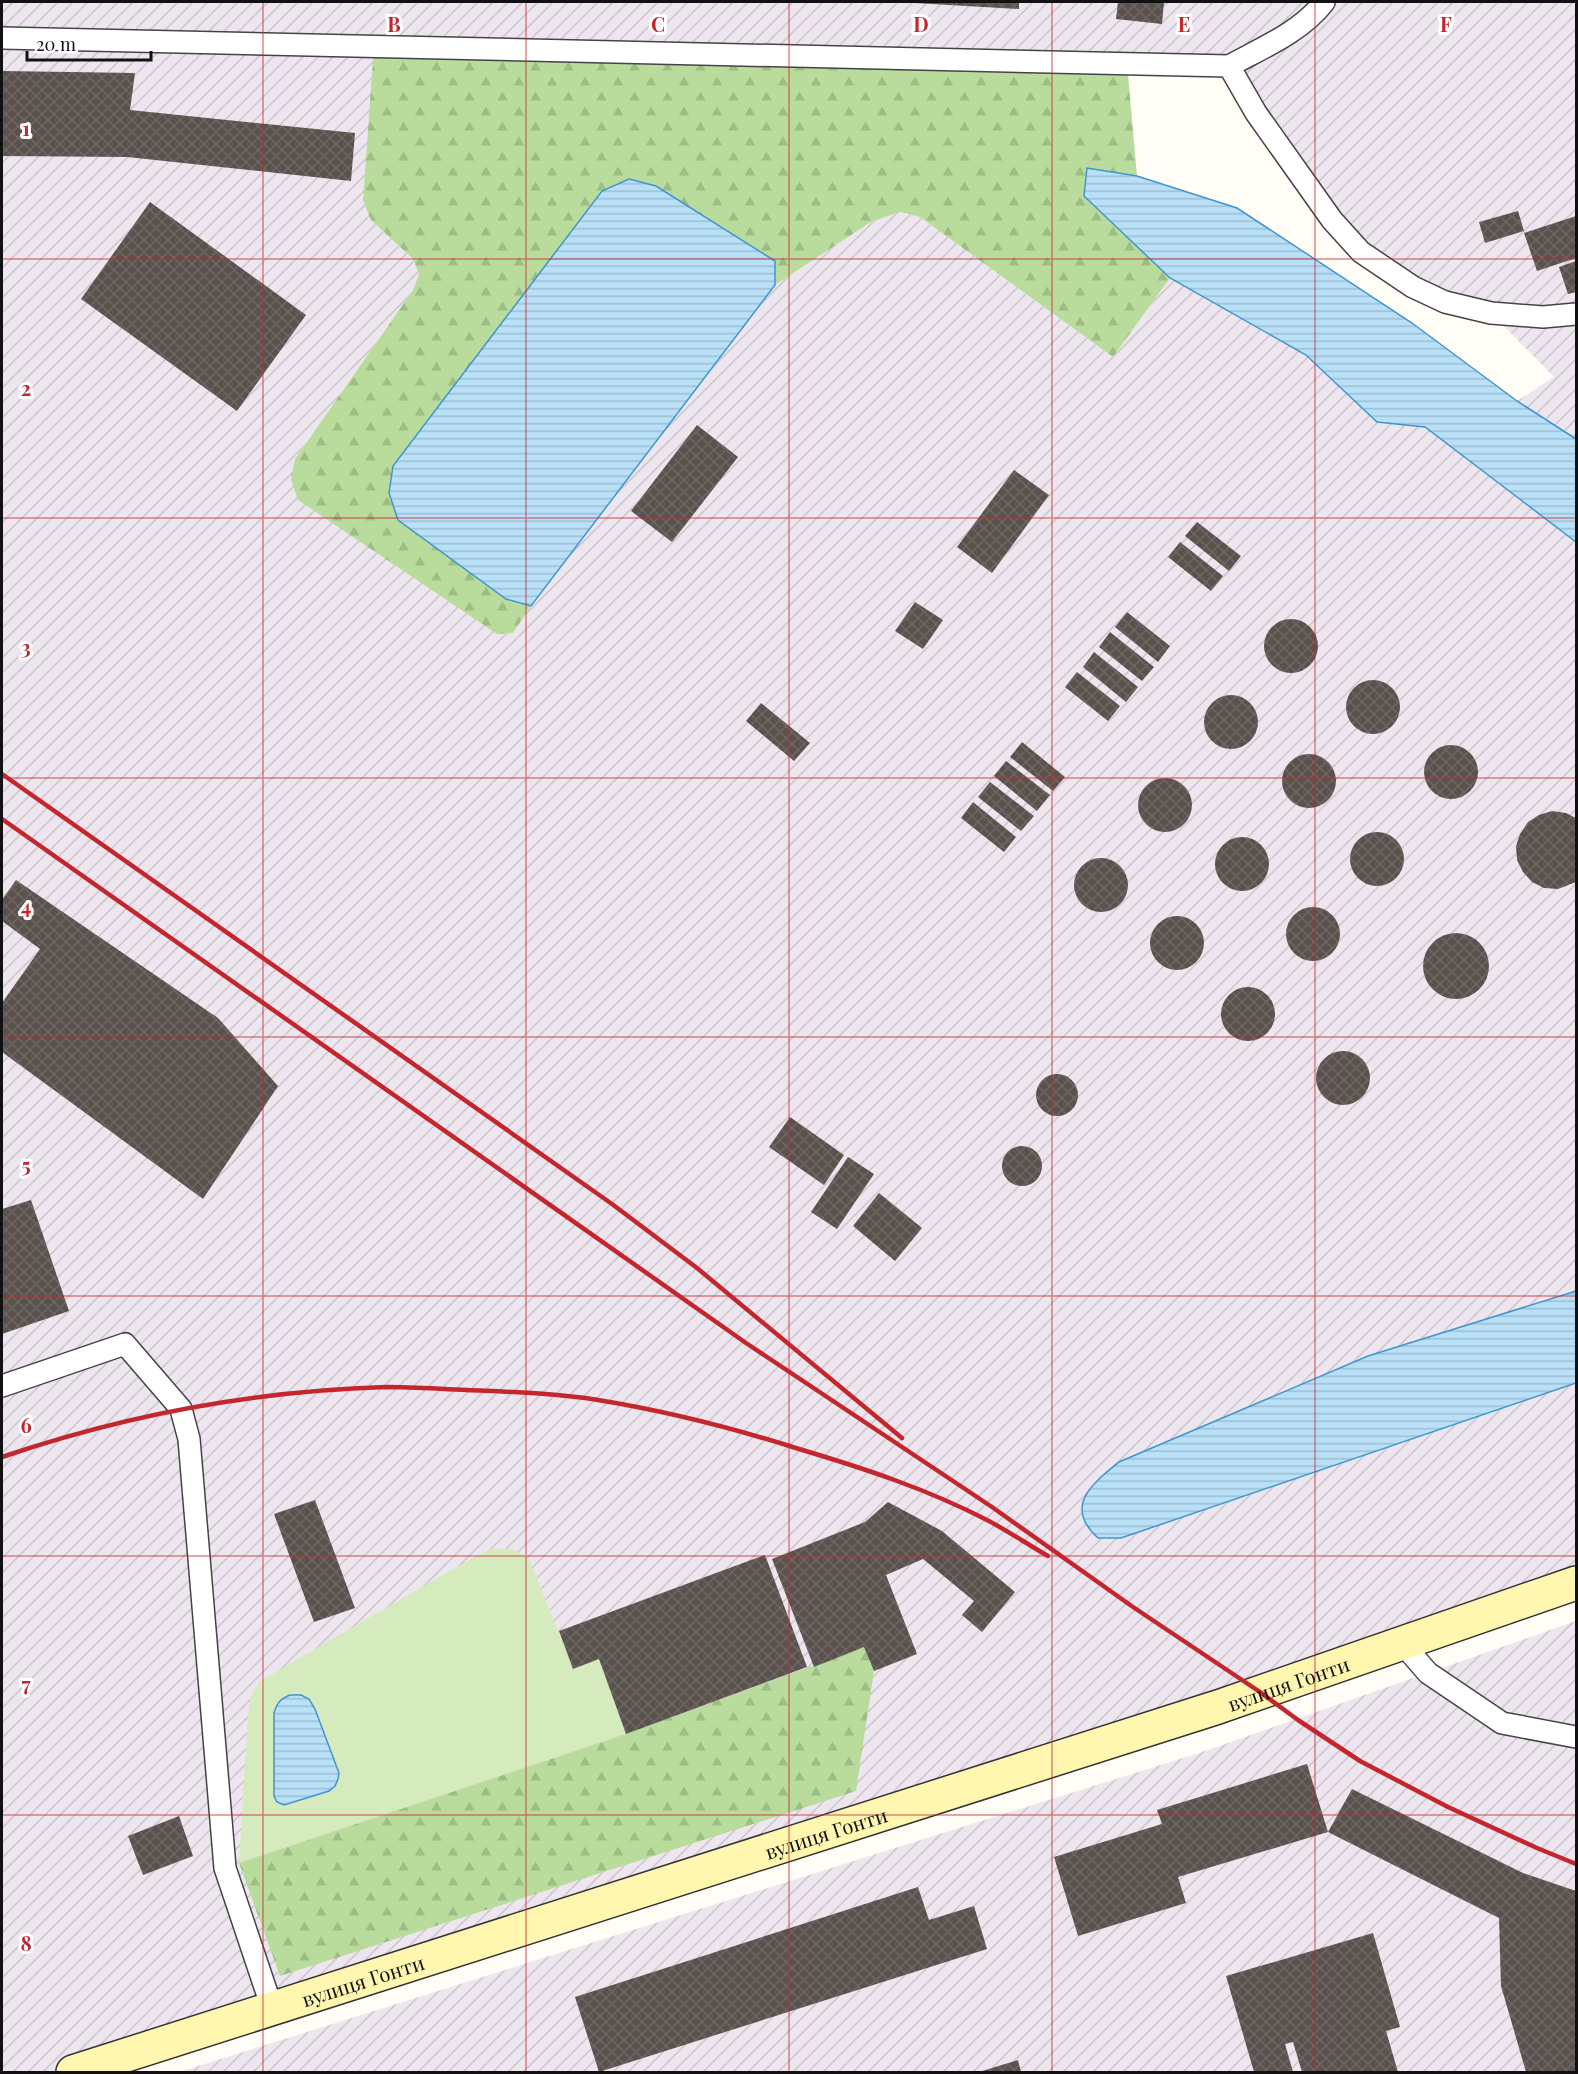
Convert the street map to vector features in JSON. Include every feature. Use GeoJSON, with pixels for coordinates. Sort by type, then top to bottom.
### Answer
{"type":"FeatureCollection","features":[{"type":"Feature","properties":{"kind":"street","name":"вулиця Гонти"},"geometry":{"type":"LineString","coordinates":[[73,2073],[1218,1707],[1576,1582]]}},
{"type":"Feature","properties":{"kind":"lane"},"geometry":{"type":"LineString","coordinates":[[2,38],[1229,66],[1281,38],[1314,16],[1324,2]]}},
{"type":"Feature","properties":{"kind":"lane"},"geometry":{"type":"LineString","coordinates":[[1229,66],[1256,113],[1332,220],[1361,252],[1413,287],[1445,302],[1491,313],[1543,316],[1576,314]]}},
{"type":"Feature","properties":{"kind":"lane"},"geometry":{"type":"LineString","coordinates":[[2,1386],[125,1344],[181,1409],[189,1439],[225,1868],[272,2008]]}},
{"type":"Feature","properties":{"kind":"lane"},"geometry":{"type":"LineString","coordinates":[[1402,1643],[1428,1673],[1502,1724],[1576,1737]]}},
{"type":"Feature","properties":{"kind":"shaded area"},"geometry":{"type":"Polygon","coordinates":[[[2,2],[1576,2],[1576,439],[1517,401],[1554,377],[1491,313],[1361,252],[1229,66],[1127,63],[371,220],[413,259],[419,274],[413,290],[295,459],[513,633],[531,606],[775,285],[871,222],[900,212],[920,217],[1113,357],[1170,278],[1306,355],[1377,422],[1425,427],[1576,542],[1576,1583],[73,2072],[2,2072],[2,2]]]}},
{"type":"Feature","properties":{"kind":"shaded area"},"geometry":{"type":"Polygon","coordinates":[[[1576,1621],[1576,2072],[179,2072],[1199,1753],[1576,1621]]]}},
{"type":"Feature","properties":{"kind":"green space"},"geometry":{"type":"Polygon","coordinates":[[[374,46],[1127,63],[1137,176],[1087,168],[1084,196],[1170,278],[1113,357],[920,217],[900,212],[871,222],[775,285],[775,261],[506,599],[531,606],[513,633],[497,634],[298,500],[291,479],[295,459],[413,290],[419,274],[413,259],[371,220],[363,200],[374,46]]]}},
{"type":"Feature","properties":{"kind":"green space"},"geometry":{"type":"Polygon","coordinates":[[[491,1549],[513,1549],[529,1559],[573,1668],[599,1659],[626,1734],[239,1863],[248,1714],[251,1696],[260,1681],[491,1549]]]}},
{"type":"Feature","properties":{"kind":"green space"},"geometry":{"type":"Polygon","coordinates":[[[864,1647],[874,1671],[856,1791],[280,1976],[239,1863],[626,1734],[864,1647]]]}},
{"type":"Feature","properties":{"kind":"water"},"geometry":{"type":"Polygon","coordinates":[[[1087,168],[1137,176],[1237,208],[1412,323],[1517,401],[1576,439],[1576,542],[1425,427],[1377,422],[1306,355],[1170,278],[1084,196],[1087,168]]]}},
{"type":"Feature","properties":{"kind":"water"},"geometry":{"type":"Polygon","coordinates":[[[629,179],[656,186],[775,261],[775,285],[531,606],[506,599],[398,520],[389,493],[393,466],[602,191],[629,179]]]}},
{"type":"Feature","properties":{"kind":"water"},"geometry":{"type":"Polygon","coordinates":[[[1576,1291],[1576,1383],[1121,1538],[1098,1538],[1083,1516],[1082,1506],[1091,1487],[1119,1462],[1368,1356],[1576,1291]]]}},
{"type":"Feature","properties":{"kind":"water"},"geometry":{"type":"Polygon","coordinates":[[[290,1695],[301,1695],[309,1699],[315,1709],[339,1773],[335,1786],[329,1791],[284,1805],[277,1802],[274,1796],[274,1713],[279,1702],[290,1695]]]}},
{"type":"Feature","properties":{"kind":"building"},"geometry":{"type":"Polygon","coordinates":[[[1019,2],[1019,9],[914,3],[1019,2]]]}},
{"type":"Feature","properties":{"kind":"building"},"geometry":{"type":"Polygon","coordinates":[[[1118,2],[1164,2],[1162,24],[1116,19],[1118,2]]]}},
{"type":"Feature","properties":{"kind":"building"},"geometry":{"type":"Polygon","coordinates":[[[2,71],[135,73],[130,110],[355,133],[351,181],[127,157],[2,156],[2,71]]]}},
{"type":"Feature","properties":{"kind":"building"},"geometry":{"type":"Polygon","coordinates":[[[150,202],[306,315],[237,411],[81,299],[150,202]]]}},
{"type":"Feature","properties":{"kind":"building"},"geometry":{"type":"Polygon","coordinates":[[[1518,211],[1524,231],[1485,243],[1479,222],[1518,211]]]}},
{"type":"Feature","properties":{"kind":"building"},"geometry":{"type":"Polygon","coordinates":[[[1576,216],[1576,258],[1537,271],[1524,233],[1576,216]]]}},
{"type":"Feature","properties":{"kind":"building"},"geometry":{"type":"Polygon","coordinates":[[[1576,261],[1576,292],[1568,294],[1559,267],[1576,261]]]}},
{"type":"Feature","properties":{"kind":"building"},"geometry":{"type":"Polygon","coordinates":[[[697,425],[738,457],[672,542],[631,511],[697,425]]]}},
{"type":"Feature","properties":{"kind":"building"},"geometry":{"type":"Polygon","coordinates":[[[1014,470],[1049,495],[992,573],[957,547],[1014,470]]]}},
{"type":"Feature","properties":{"kind":"building"},"geometry":{"type":"Polygon","coordinates":[[[1197,522],[1241,556],[1229,571],[1185,536],[1197,522]]]}},
{"type":"Feature","properties":{"kind":"building"},"geometry":{"type":"Polygon","coordinates":[[[1180,542],[1223,576],[1211,591],[1168,557],[1180,542]]]}},
{"type":"Feature","properties":{"kind":"building"},"geometry":{"type":"Polygon","coordinates":[[[915,602],[943,620],[923,649],[895,631],[915,602]]]}},
{"type":"Feature","properties":{"kind":"building"},"geometry":{"type":"Polygon","coordinates":[[[1127,612],[1170,646],[1158,662],[1115,627],[1127,612]]]}},
{"type":"Feature","properties":{"kind":"building"},"geometry":{"type":"Polygon","coordinates":[[[1291,619],[1301,621],[1310,627],[1316,636],[1318,646],[1316,656],[1310,665],[1301,671],[1291,673],[1281,671],[1272,665],[1266,656],[1264,646],[1266,636],[1272,627],[1281,621],[1291,619]]]}},
{"type":"Feature","properties":{"kind":"building"},"geometry":{"type":"Polygon","coordinates":[[[1110,632],[1154,667],[1142,681],[1099,647],[1110,632]]]}},
{"type":"Feature","properties":{"kind":"building"},"geometry":{"type":"Polygon","coordinates":[[[1094,652],[1138,687],[1126,702],[1083,667],[1094,652]]]}},
{"type":"Feature","properties":{"kind":"building"},"geometry":{"type":"Polygon","coordinates":[[[1077,672],[1120,706],[1108,721],[1065,687],[1077,672]]]}},
{"type":"Feature","properties":{"kind":"building"},"geometry":{"type":"Polygon","coordinates":[[[1373,680],[1383,682],[1392,688],[1398,697],[1400,707],[1398,717],[1392,726],[1383,732],[1373,734],[1363,732],[1354,726],[1348,717],[1346,707],[1348,697],[1354,688],[1363,682],[1373,680]]]}},
{"type":"Feature","properties":{"kind":"building"},"geometry":{"type":"Polygon","coordinates":[[[1231,695],[1241,697],[1250,703],[1256,712],[1258,722],[1256,732],[1250,741],[1241,747],[1231,749],[1221,747],[1212,741],[1206,732],[1204,722],[1206,712],[1212,703],[1221,697],[1231,695]]]}},
{"type":"Feature","properties":{"kind":"building"},"geometry":{"type":"Polygon","coordinates":[[[761,703],[810,743],[794,761],[746,721],[761,703]]]}},
{"type":"Feature","properties":{"kind":"building"},"geometry":{"type":"Polygon","coordinates":[[[1022,742],[1065,777],[1053,791],[1010,757],[1022,742]]]}},
{"type":"Feature","properties":{"kind":"building"},"geometry":{"type":"Polygon","coordinates":[[[1451,745],[1461,747],[1470,753],[1476,762],[1478,772],[1476,782],[1470,791],[1461,797],[1451,799],[1441,797],[1432,791],[1426,782],[1424,772],[1426,762],[1432,753],[1441,747],[1451,745]]]}},
{"type":"Feature","properties":{"kind":"building"},"geometry":{"type":"Polygon","coordinates":[[[1309,754],[1319,756],[1328,762],[1334,771],[1336,781],[1334,791],[1328,800],[1319,806],[1309,808],[1299,806],[1290,800],[1284,791],[1282,781],[1284,771],[1290,762],[1299,756],[1309,754]]]}},
{"type":"Feature","properties":{"kind":"building"},"geometry":{"type":"Polygon","coordinates":[[[1006,761],[1050,795],[1037,811],[994,776],[1006,761]]]}},
{"type":"Feature","properties":{"kind":"building"},"geometry":{"type":"Polygon","coordinates":[[[1165,778],[1175,780],[1184,786],[1190,795],[1192,805],[1190,815],[1184,824],[1175,830],[1165,832],[1155,830],[1146,824],[1140,815],[1138,805],[1140,795],[1146,786],[1155,780],[1165,778]]]}},
{"type":"Feature","properties":{"kind":"building"},"geometry":{"type":"Polygon","coordinates":[[[990,782],[1034,816],[1021,831],[978,797],[990,782]]]}},
{"type":"Feature","properties":{"kind":"building"},"geometry":{"type":"Polygon","coordinates":[[[973,802],[1016,837],[1004,852],[961,818],[973,802]]]}},
{"type":"Feature","properties":{"kind":"building"},"geometry":{"type":"Polygon","coordinates":[[[1552,811],[1566,813],[1576,818],[1576,882],[1558,889],[1544,888],[1532,882],[1523,872],[1517,860],[1516,846],[1528,822],[1552,811]]]}},
{"type":"Feature","properties":{"kind":"building"},"geometry":{"type":"Polygon","coordinates":[[[1377,832],[1387,834],[1396,840],[1402,849],[1404,859],[1402,869],[1396,878],[1387,884],[1377,886],[1367,884],[1358,878],[1352,869],[1350,859],[1352,849],[1358,840],[1367,834],[1377,832]]]}},
{"type":"Feature","properties":{"kind":"building"},"geometry":{"type":"Polygon","coordinates":[[[1242,837],[1252,839],[1261,845],[1267,854],[1269,864],[1267,874],[1261,883],[1252,889],[1242,891],[1232,889],[1223,883],[1217,874],[1215,864],[1217,854],[1223,845],[1232,839],[1242,837]]]}},
{"type":"Feature","properties":{"kind":"building"},"geometry":{"type":"Polygon","coordinates":[[[1101,858],[1111,860],[1120,866],[1126,875],[1128,885],[1126,895],[1120,904],[1111,910],[1101,912],[1091,910],[1082,904],[1076,895],[1074,885],[1076,875],[1082,866],[1091,860],[1101,858]]]}},
{"type":"Feature","properties":{"kind":"building"},"geometry":{"type":"Polygon","coordinates":[[[16,880],[218,1018],[278,1086],[203,1199],[2,1052],[2,1003],[40,949],[2,921],[2,900],[16,880]]]}},
{"type":"Feature","properties":{"kind":"building"},"geometry":{"type":"Polygon","coordinates":[[[1313,907],[1323,909],[1332,915],[1338,924],[1340,934],[1338,944],[1332,953],[1323,959],[1313,961],[1303,959],[1294,953],[1288,944],[1286,934],[1288,924],[1294,915],[1303,909],[1313,907]]]}},
{"type":"Feature","properties":{"kind":"building"},"geometry":{"type":"Polygon","coordinates":[[[1177,916],[1187,918],[1196,924],[1202,933],[1204,943],[1202,953],[1196,962],[1187,968],[1177,970],[1167,968],[1158,962],[1152,953],[1150,943],[1152,933],[1158,924],[1167,918],[1177,916]]]}},
{"type":"Feature","properties":{"kind":"building"},"geometry":{"type":"Polygon","coordinates":[[[1456,933],[1468,936],[1479,943],[1486,954],[1489,966],[1486,978],[1479,989],[1468,996],[1456,999],[1444,996],[1433,989],[1426,978],[1423,966],[1426,954],[1433,943],[1444,936],[1456,933]]]}},
{"type":"Feature","properties":{"kind":"building"},"geometry":{"type":"Polygon","coordinates":[[[1248,987],[1258,989],[1267,995],[1273,1004],[1275,1014],[1273,1024],[1267,1033],[1258,1039],[1248,1041],[1238,1039],[1229,1033],[1223,1024],[1221,1014],[1223,1004],[1229,995],[1238,989],[1248,987]]]}},
{"type":"Feature","properties":{"kind":"building"},"geometry":{"type":"Polygon","coordinates":[[[1343,1051],[1353,1053],[1362,1059],[1368,1068],[1370,1078],[1368,1088],[1362,1097],[1353,1103],[1343,1105],[1333,1103],[1324,1097],[1318,1088],[1316,1078],[1318,1068],[1324,1059],[1333,1053],[1343,1051]]]}},
{"type":"Feature","properties":{"kind":"building"},"geometry":{"type":"Polygon","coordinates":[[[1057,1074],[1072,1080],[1078,1095],[1072,1110],[1057,1116],[1042,1110],[1036,1095],[1042,1080],[1057,1074]]]}},
{"type":"Feature","properties":{"kind":"building"},"geometry":{"type":"Polygon","coordinates":[[[790,1117],[844,1155],[824,1185],[769,1147],[790,1117]]]}},
{"type":"Feature","properties":{"kind":"building"},"geometry":{"type":"Polygon","coordinates":[[[1022,1146],[1036,1152],[1042,1166],[1036,1180],[1022,1186],[1008,1180],[1002,1166],[1008,1152],[1022,1146]]]}},
{"type":"Feature","properties":{"kind":"building"},"geometry":{"type":"Polygon","coordinates":[[[848,1157],[874,1174],[837,1229],[811,1212],[848,1157]]]}},
{"type":"Feature","properties":{"kind":"building"},"geometry":{"type":"Polygon","coordinates":[[[879,1193],[922,1228],[895,1261],[853,1226],[879,1193]]]}},
{"type":"Feature","properties":{"kind":"building"},"geometry":{"type":"Polygon","coordinates":[[[31,1200],[69,1311],[2,1334],[2,1209],[31,1200]]]}},
{"type":"Feature","properties":{"kind":"building"},"geometry":{"type":"Polygon","coordinates":[[[315,1500],[355,1608],[314,1622],[274,1514],[315,1500]]]}},
{"type":"Feature","properties":{"kind":"building"},"geometry":{"type":"Polygon","coordinates":[[[888,1502],[942,1531],[1015,1592],[982,1632],[962,1615],[974,1601],[923,1559],[886,1575],[917,1654],[874,1671],[864,1647],[814,1667],[772,1559],[865,1522],[888,1502]]]}},
{"type":"Feature","properties":{"kind":"building"},"geometry":{"type":"Polygon","coordinates":[[[765,1555],[807,1667],[626,1734],[599,1659],[573,1669],[559,1631],[765,1555]]]}},
{"type":"Feature","properties":{"kind":"building"},"geometry":{"type":"Polygon","coordinates":[[[1307,1764],[1328,1832],[1178,1877],[1186,1903],[1078,1936],[1054,1857],[1162,1824],[1157,1810],[1307,1764]]]}},
{"type":"Feature","properties":{"kind":"building"},"geometry":{"type":"Polygon","coordinates":[[[1352,1789],[1523,1873],[1576,1891],[1576,2072],[1526,2072],[1501,1986],[1499,1918],[1328,1832],[1352,1789]]]}},
{"type":"Feature","properties":{"kind":"building"},"geometry":{"type":"Polygon","coordinates":[[[179,1816],[193,1856],[143,1875],[128,1836],[179,1816]]]}},
{"type":"Feature","properties":{"kind":"building"},"geometry":{"type":"Polygon","coordinates":[[[918,1887],[929,1920],[974,1906],[987,1949],[599,2072],[575,1997],[918,1887]]]}},
{"type":"Feature","properties":{"kind":"building"},"geometry":{"type":"Polygon","coordinates":[[[1373,1933],[1400,2027],[1386,2031],[1398,2072],[1302,2072],[1293,2042],[1285,2044],[1293,2072],[1254,2072],[1226,1976],[1373,1933]]]}},
{"type":"Feature","properties":{"kind":"building"},"geometry":{"type":"Polygon","coordinates":[[[1018,2060],[1021,2072],[979,2072],[1018,2060]]]}},
{"type":"Feature","properties":{"kind":"railway"},"geometry":{"type":"LineString","coordinates":[[2,774],[612,1204],[697,1268],[902,1438]]}},
{"type":"Feature","properties":{"kind":"railway"},"geometry":{"type":"LineString","coordinates":[[2,819],[746,1343],[992,1507],[1298,1720],[1360,1761],[1448,1807],[1576,1864]]}},
{"type":"Feature","properties":{"kind":"railway"},"geometry":{"type":"LineString","coordinates":[[2,1457],[48,1442],[143,1417],[288,1394],[386,1387],[566,1396],[623,1404],[699,1421],[774,1441],[871,1472],[964,1509],[995,1524],[1048,1556]]}}]}
